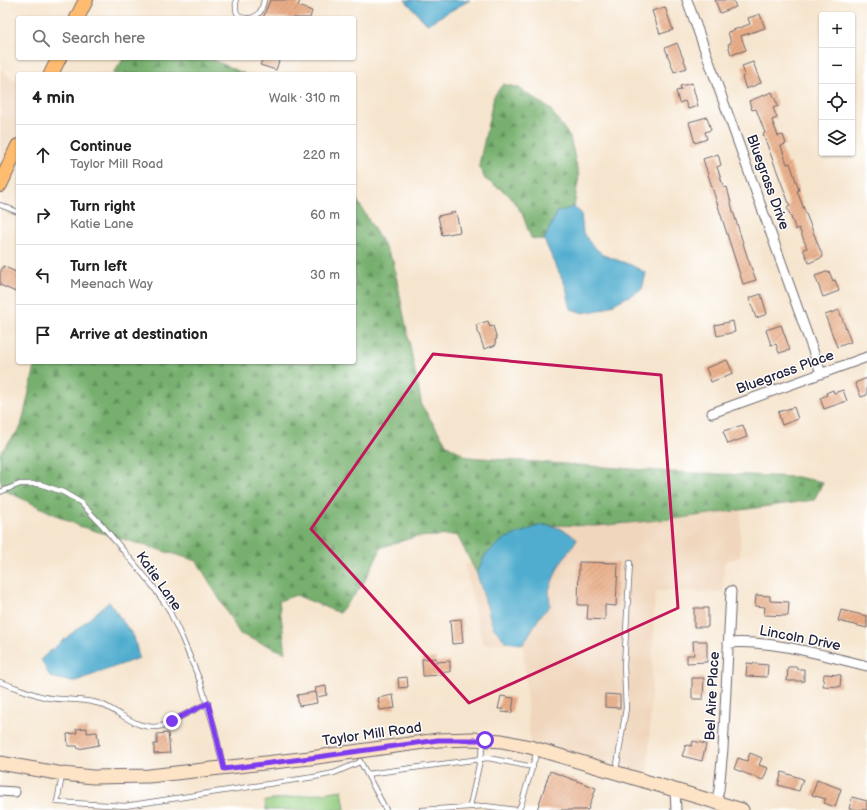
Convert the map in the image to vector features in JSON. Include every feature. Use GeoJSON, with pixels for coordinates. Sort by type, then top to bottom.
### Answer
{"type":"FeatureCollection","features":[{"type":"Feature","properties":{"kind":"main road"},"geometry":{"type":"LineString","coordinates":[[78,16],[86,0]]}},
{"type":"Feature","properties":{"kind":"main road"},"geometry":{"type":"LineString","coordinates":[[52,72],[58,60]]}},
{"type":"Feature","properties":{"kind":"main road"},"geometry":{"type":"LineString","coordinates":[[0,186],[16,150]]}},
{"type":"Feature","properties":{"kind":"main road","name":"Taylor Mill Road"},"geometry":{"type":"LineString","coordinates":[[0,762],[62,774],[115,777],[149,776],[359,757],[438,740],[502,741],[538,749],[742,810]]}},
{"type":"Feature","properties":{"kind":"street","name":"Bluegrass Drive"},"geometry":{"type":"LineString","coordinates":[[687,0],[821,373]]}},
{"type":"Feature","properties":{"kind":"street","name":"Bluegrass Place"},"geometry":{"type":"LineString","coordinates":[[712,413],[867,357]]}},
{"type":"Feature","properties":{"kind":"street","name":"Bel Aire Place"},"geometry":{"type":"LineString","coordinates":[[716,802],[719,790],[723,749],[731,591]]}},
{"type":"Feature","properties":{"kind":"street","name":"Lincoln Drive"},"geometry":{"type":"LineString","coordinates":[[728,643],[741,642],[775,645],[867,666]]}},
{"type":"Feature","properties":{"kind":"street"},"geometry":{"type":"LineString","coordinates":[[0,790],[15,792]]}},
{"type":"Feature","properties":{"kind":"street"},"geometry":{"type":"LineString","coordinates":[[675,790],[676,810]]}},
{"type":"Feature","properties":{"kind":"lane"},"geometry":{"type":"LineString","coordinates":[[236,0],[236,12],[240,16]]}},
{"type":"Feature","properties":{"kind":"lane"},"geometry":{"type":"LineString","coordinates":[[256,16],[262,8],[264,0]]}},
{"type":"Feature","properties":{"kind":"lane"},"geometry":{"type":"LineString","coordinates":[[0,205],[16,211]]}},
{"type":"Feature","properties":{"kind":"lane","name":"Katie Lane"},"geometry":{"type":"LineString","coordinates":[[0,492],[20,484],[40,484],[63,492],[80,502],[102,525],[152,585],[168,608],[200,680],[208,703],[224,769]]}},
{"type":"Feature","properties":{"kind":"lane"},"geometry":{"type":"LineString","coordinates":[[616,772],[626,708],[624,666],[630,563]]}},
{"type":"Feature","properties":{"kind":"lane"},"geometry":{"type":"LineString","coordinates":[[0,682],[45,697],[101,704],[130,721],[154,728],[162,726],[208,703]]}},
{"type":"Feature","properties":{"kind":"lane"},"geometry":{"type":"LineString","coordinates":[[470,806],[485,740]]}},
{"type":"Feature","properties":{"kind":"lane"},"geometry":{"type":"LineString","coordinates":[[422,810],[485,806],[517,810],[521,806],[538,749]]}},
{"type":"Feature","properties":{"kind":"lane"},"geometry":{"type":"LineString","coordinates":[[62,774],[57,802],[125,806],[314,778],[334,773],[359,757],[386,810]]}},
{"type":"Feature","properties":{"kind":"lane"},"geometry":{"type":"LineString","coordinates":[[367,774],[488,758],[533,768]]}},
{"type":"Feature","properties":{"kind":"highlighted area"},"geometry":{"type":"Polygon","coordinates":[[[433,354],[661,375],[678,608],[469,703],[311,529],[433,354]]]}},
{"type":"Feature","properties":{"kind":"shaded area"},"geometry":{"type":"Polygon","coordinates":[[[0,69],[16,81],[16,150],[0,185],[0,69]]]}},
{"type":"Feature","properties":{"kind":"shaded area"},"geometry":{"type":"Polygon","coordinates":[[[741,510],[740,557],[724,562],[723,592],[655,591],[648,782],[530,747],[523,644],[482,644],[465,566],[541,525],[597,526],[681,518],[741,510]]]}},
{"type":"Feature","properties":{"kind":"green space"},"geometry":{"type":"Polygon","coordinates":[[[123,60],[214,60],[240,72],[114,72],[123,60]]]}},
{"type":"Feature","properties":{"kind":"green space"},"geometry":{"type":"Polygon","coordinates":[[[503,84],[519,88],[550,109],[570,137],[579,176],[574,207],[557,212],[544,240],[531,238],[522,213],[508,194],[485,179],[479,165],[494,96],[503,84]]]}},
{"type":"Feature","properties":{"kind":"green space"},"geometry":{"type":"Polygon","coordinates":[[[356,198],[393,261],[422,406],[447,445],[468,457],[673,472],[797,477],[823,482],[814,500],[681,518],[597,526],[541,525],[485,555],[477,574],[457,535],[415,537],[382,547],[362,586],[339,613],[296,595],[279,601],[286,653],[240,634],[197,561],[79,526],[4,490],[0,478],[0,453],[21,427],[36,364],[356,364],[356,198]]]}},
{"type":"Feature","properties":{"kind":"green space"},"geometry":{"type":"Polygon","coordinates":[[[342,790],[345,810],[266,810],[265,801],[342,790]]]}},
{"type":"Feature","properties":{"kind":"water"},"geometry":{"type":"Polygon","coordinates":[[[405,0],[470,0],[427,24],[405,0]]]}},
{"type":"Feature","properties":{"kind":"water"},"geometry":{"type":"Polygon","coordinates":[[[574,207],[581,213],[583,233],[591,244],[603,255],[631,265],[646,273],[642,289],[604,309],[583,313],[571,309],[566,287],[544,240],[557,212],[574,207]]]}},
{"type":"Feature","properties":{"kind":"water"},"geometry":{"type":"Polygon","coordinates":[[[541,525],[560,529],[577,539],[558,567],[549,590],[550,606],[541,615],[523,644],[506,642],[493,627],[477,574],[485,555],[504,539],[541,525]]]}},
{"type":"Feature","properties":{"kind":"water"},"geometry":{"type":"Polygon","coordinates":[[[109,602],[134,637],[139,658],[73,682],[50,677],[41,659],[109,602]]]}},
{"type":"Feature","properties":{"kind":"building"},"geometry":{"type":"Polygon","coordinates":[[[270,0],[300,0],[298,6],[312,11],[311,16],[264,16],[270,0]]]}},
{"type":"Feature","properties":{"kind":"building"},"geometry":{"type":"Polygon","coordinates":[[[715,0],[733,0],[736,7],[720,13],[715,0]]]}},
{"type":"Feature","properties":{"kind":"building"},"geometry":{"type":"Polygon","coordinates":[[[665,7],[673,30],[660,34],[652,11],[665,7]]]}},
{"type":"Feature","properties":{"kind":"building"},"geometry":{"type":"Polygon","coordinates":[[[760,14],[765,28],[741,36],[746,50],[731,55],[728,44],[731,43],[728,32],[750,24],[748,18],[760,14]]]}},
{"type":"Feature","properties":{"kind":"building"},"geometry":{"type":"Polygon","coordinates":[[[677,43],[687,68],[674,72],[665,48],[677,43]]]}},
{"type":"Feature","properties":{"kind":"building"},"geometry":{"type":"Polygon","coordinates":[[[262,60],[279,60],[276,70],[260,65],[262,60]]]}},
{"type":"Feature","properties":{"kind":"building"},"geometry":{"type":"Polygon","coordinates":[[[753,62],[761,83],[746,89],[742,77],[745,75],[742,66],[753,62]]]}},
{"type":"Feature","properties":{"kind":"building"},"geometry":{"type":"Polygon","coordinates":[[[692,83],[698,106],[688,109],[685,101],[679,103],[676,91],[681,90],[680,86],[692,83]]]}},
{"type":"Feature","properties":{"kind":"building"},"geometry":{"type":"Polygon","coordinates":[[[772,92],[778,106],[773,108],[777,118],[772,120],[778,136],[783,135],[786,144],[781,146],[787,164],[790,163],[799,190],[797,191],[823,257],[809,263],[803,249],[807,248],[799,228],[796,230],[787,207],[790,206],[763,134],[765,133],[756,109],[752,110],[749,101],[772,92]]]}},
{"type":"Feature","properties":{"kind":"building"},"geometry":{"type":"Polygon","coordinates":[[[707,117],[711,130],[705,132],[707,139],[695,143],[689,122],[707,117]]]}},
{"type":"Feature","properties":{"kind":"building"},"geometry":{"type":"Polygon","coordinates":[[[718,154],[721,165],[717,167],[724,188],[727,187],[733,211],[756,280],[743,284],[703,159],[718,154]]]}},
{"type":"Feature","properties":{"kind":"building"},"geometry":{"type":"Polygon","coordinates":[[[456,212],[460,232],[442,235],[438,216],[456,212]]]}},
{"type":"Feature","properties":{"kind":"building"},"geometry":{"type":"Polygon","coordinates":[[[3,266],[16,272],[16,292],[0,285],[0,273],[3,266]]]}},
{"type":"Feature","properties":{"kind":"building"},"geometry":{"type":"Polygon","coordinates":[[[829,271],[833,281],[835,280],[839,291],[823,297],[815,276],[829,271]]]}},
{"type":"Feature","properties":{"kind":"building"},"geometry":{"type":"Polygon","coordinates":[[[761,294],[767,314],[756,318],[749,298],[761,294]]]}},
{"type":"Feature","properties":{"kind":"building"},"geometry":{"type":"Polygon","coordinates":[[[839,310],[851,342],[837,347],[825,315],[839,310]]]}},
{"type":"Feature","properties":{"kind":"building"},"geometry":{"type":"Polygon","coordinates":[[[488,321],[490,327],[493,326],[497,339],[495,340],[496,345],[484,349],[476,325],[488,321]]]}},
{"type":"Feature","properties":{"kind":"building"},"geometry":{"type":"Polygon","coordinates":[[[733,321],[735,332],[717,336],[715,325],[733,321]]]}},
{"type":"Feature","properties":{"kind":"building"},"geometry":{"type":"Polygon","coordinates":[[[781,325],[790,350],[779,353],[776,344],[771,345],[766,330],[781,325]]]}},
{"type":"Feature","properties":{"kind":"building"},"geometry":{"type":"Polygon","coordinates":[[[727,360],[733,373],[711,382],[706,368],[727,360]]]}},
{"type":"Feature","properties":{"kind":"building"},"geometry":{"type":"Polygon","coordinates":[[[867,378],[867,395],[861,397],[855,383],[867,378]]]}},
{"type":"Feature","properties":{"kind":"building"},"geometry":{"type":"Polygon","coordinates":[[[833,390],[834,393],[843,390],[847,401],[824,409],[820,398],[833,390]]]}},
{"type":"Feature","properties":{"kind":"building"},"geometry":{"type":"Polygon","coordinates":[[[794,407],[798,419],[782,425],[778,412],[794,407]]]}},
{"type":"Feature","properties":{"kind":"building"},"geometry":{"type":"Polygon","coordinates":[[[743,425],[747,437],[728,444],[723,431],[743,425]]]}},
{"type":"Feature","properties":{"kind":"building"},"geometry":{"type":"Polygon","coordinates":[[[579,562],[618,563],[616,606],[605,605],[605,620],[587,619],[588,605],[578,605],[579,562]]]}},
{"type":"Feature","properties":{"kind":"building"},"geometry":{"type":"Polygon","coordinates":[[[756,595],[770,596],[770,601],[789,602],[788,616],[764,615],[765,607],[755,606],[756,595]]]}},
{"type":"Feature","properties":{"kind":"building"},"geometry":{"type":"Polygon","coordinates":[[[694,608],[708,608],[708,627],[694,627],[694,608]]]}},
{"type":"Feature","properties":{"kind":"building"},"geometry":{"type":"Polygon","coordinates":[[[841,610],[867,616],[867,628],[838,621],[841,610]]]}},
{"type":"Feature","properties":{"kind":"building"},"geometry":{"type":"Polygon","coordinates":[[[461,619],[463,643],[452,644],[450,620],[461,619]]]}},
{"type":"Feature","properties":{"kind":"building"},"geometry":{"type":"Polygon","coordinates":[[[693,641],[707,641],[707,662],[687,663],[687,655],[694,655],[693,641]]]}},
{"type":"Feature","properties":{"kind":"building"},"geometry":{"type":"Polygon","coordinates":[[[436,658],[436,662],[450,661],[450,672],[443,672],[443,675],[423,676],[422,659],[436,658]]]}},
{"type":"Feature","properties":{"kind":"building"},"geometry":{"type":"Polygon","coordinates":[[[747,663],[768,665],[767,677],[746,676],[747,663]]]}},
{"type":"Feature","properties":{"kind":"building"},"geometry":{"type":"Polygon","coordinates":[[[788,667],[804,669],[804,681],[787,681],[788,667]]]}},
{"type":"Feature","properties":{"kind":"building"},"geometry":{"type":"Polygon","coordinates":[[[824,674],[841,675],[840,687],[823,686],[824,674]]]}},
{"type":"Feature","properties":{"kind":"building"},"geometry":{"type":"Polygon","coordinates":[[[407,677],[408,687],[399,688],[398,678],[407,677]]]}},
{"type":"Feature","properties":{"kind":"building"},"geometry":{"type":"Polygon","coordinates":[[[692,678],[704,678],[703,699],[692,699],[692,678]]]}},
{"type":"Feature","properties":{"kind":"building"},"geometry":{"type":"Polygon","coordinates":[[[326,686],[327,695],[317,697],[315,688],[326,686]]]}},
{"type":"Feature","properties":{"kind":"building"},"geometry":{"type":"Polygon","coordinates":[[[315,692],[317,703],[299,706],[297,695],[315,692]]]}},
{"type":"Feature","properties":{"kind":"building"},"geometry":{"type":"Polygon","coordinates":[[[605,694],[620,695],[620,708],[605,707],[605,694]]]}},
{"type":"Feature","properties":{"kind":"building"},"geometry":{"type":"Polygon","coordinates":[[[393,695],[395,708],[380,710],[378,698],[393,695]]]}},
{"type":"Feature","properties":{"kind":"building"},"geometry":{"type":"Polygon","coordinates":[[[501,696],[514,698],[512,713],[502,712],[503,709],[498,709],[501,696]]]}},
{"type":"Feature","properties":{"kind":"building"},"geometry":{"type":"Polygon","coordinates":[[[87,728],[87,733],[97,732],[99,745],[78,749],[77,746],[68,746],[67,734],[77,733],[76,729],[87,728]]]}},
{"type":"Feature","properties":{"kind":"building"},"geometry":{"type":"Polygon","coordinates":[[[168,733],[170,753],[154,754],[154,744],[157,744],[157,734],[168,733]]]}},
{"type":"Feature","properties":{"kind":"building"},"geometry":{"type":"Polygon","coordinates":[[[693,741],[706,744],[702,761],[682,756],[686,745],[692,746],[693,741]]]}},
{"type":"Feature","properties":{"kind":"building"},"geometry":{"type":"Polygon","coordinates":[[[750,753],[762,758],[759,765],[768,768],[763,780],[734,769],[738,758],[747,761],[750,753]]]}},
{"type":"Feature","properties":{"kind":"building"},"geometry":{"type":"Polygon","coordinates":[[[550,771],[596,788],[588,810],[537,810],[550,771]]]}},
{"type":"Feature","properties":{"kind":"building"},"geometry":{"type":"Polygon","coordinates":[[[782,772],[803,779],[799,791],[778,785],[782,772]]]}},
{"type":"Feature","properties":{"kind":"building"},"geometry":{"type":"Polygon","coordinates":[[[817,780],[841,789],[835,807],[824,803],[826,799],[812,795],[817,780]]]}},
{"type":"Feature","properties":{"kind":"building"},"geometry":{"type":"Polygon","coordinates":[[[852,797],[867,801],[867,810],[849,809],[852,797]]]}},
{"type":"Feature","properties":{"kind":"route"},"geometry":{"type":"LineString","coordinates":[[172,721],[208,703],[224,769],[438,740],[485,740]]}}]}
